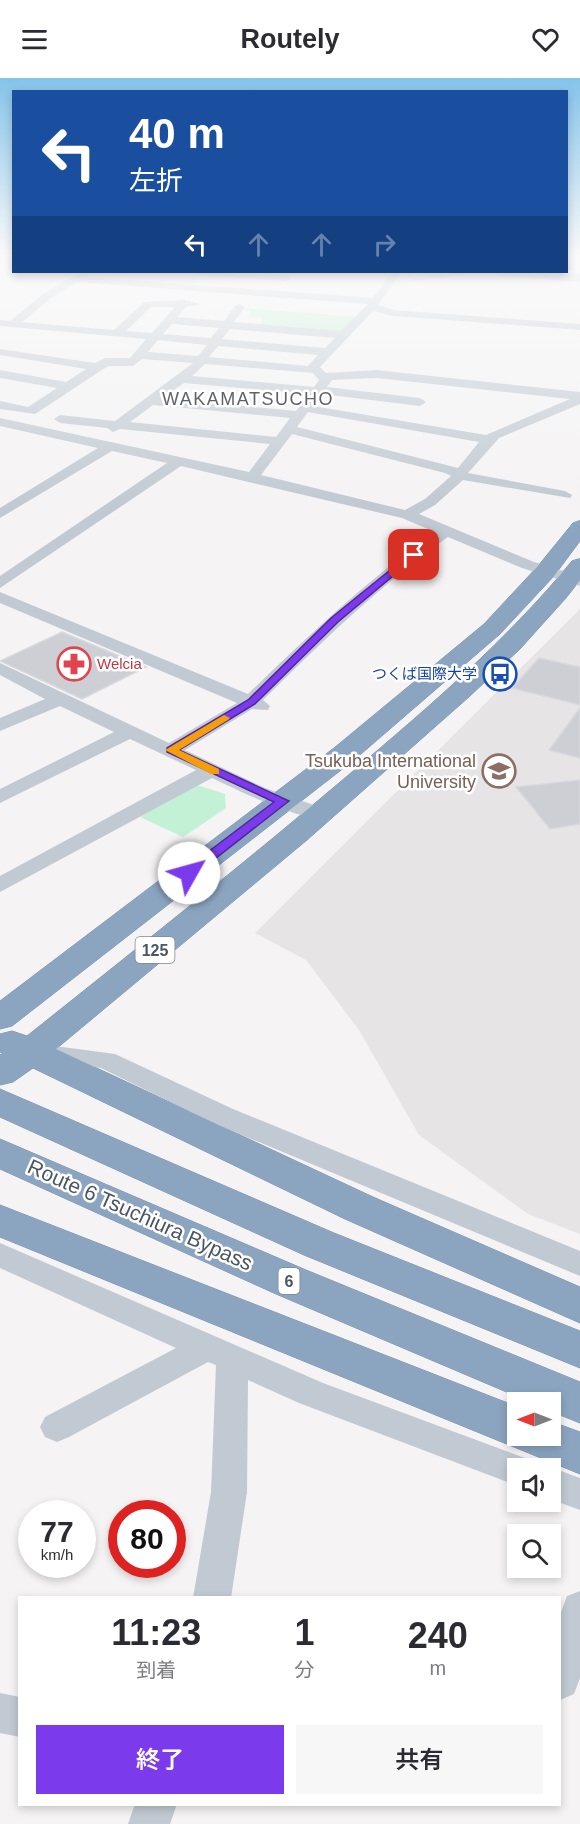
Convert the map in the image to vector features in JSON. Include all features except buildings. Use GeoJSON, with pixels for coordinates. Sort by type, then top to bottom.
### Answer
{"type":"FeatureCollection","features":[{"type":"Feature","properties":{"kind":"highway","name":"125"},"geometry":{"type":"LineString","coordinates":[[8,1066],[321,814],[505,652],[569,574],[580,526]]}},
{"type":"Feature","properties":{"kind":"highway","name":"125"},"geometry":{"type":"LineString","coordinates":[[0,1018],[344,754],[492,629],[569,574]]}},
{"type":"Feature","properties":{"kind":"highway"},"geometry":{"type":"LineString","coordinates":[[8,1066],[359,1208],[580,1306]]}},
{"type":"Feature","properties":{"kind":"highway"},"geometry":{"type":"LineString","coordinates":[[8,1066],[319,1244],[580,1350]]}},
{"type":"Feature","properties":{"kind":"highway","name":"Route 6 Tsuchiura Bypass"},"geometry":{"type":"LineString","coordinates":[[0,1153],[291,1282],[580,1403]]}},
{"type":"Feature","properties":{"kind":"highway"},"geometry":{"type":"LineString","coordinates":[[12,1243],[507,1424]]}},
{"type":"Feature","properties":{"kind":"highway"},"geometry":{"type":"LineString","coordinates":[[561,1446],[580,1453]]}},
{"type":"Feature","properties":{"kind":"street"},"geometry":{"type":"LineString","coordinates":[[0,405],[30,411],[105,362],[133,362],[152,339]]}},
{"type":"Feature","properties":{"kind":"street"},"geometry":{"type":"LineString","coordinates":[[184,339],[327,352]]}},
{"type":"Feature","properties":{"kind":"street"},"geometry":{"type":"LineString","coordinates":[[94,442],[195,369],[216,339]]}},
{"type":"Feature","properties":{"kind":"street"},"geometry":{"type":"LineString","coordinates":[[318,382],[312,366],[340,339]]}},
{"type":"Feature","properties":{"kind":"street"},"geometry":{"type":"LineString","coordinates":[[0,352],[97,367]]}},
{"type":"Feature","properties":{"kind":"street"},"geometry":{"type":"LineString","coordinates":[[139,355],[201,360],[420,402]]}},
{"type":"Feature","properties":{"kind":"street"},"geometry":{"type":"LineString","coordinates":[[0,374],[69,386]]}},
{"type":"Feature","properties":{"kind":"street"},"geometry":{"type":"LineString","coordinates":[[180,379],[318,382],[377,374],[580,397]]}},
{"type":"Feature","properties":{"kind":"street"},"geometry":{"type":"LineString","coordinates":[[252,477],[301,412],[318,382]]}},
{"type":"Feature","properties":{"kind":"street"},"geometry":{"type":"LineString","coordinates":[[407,515],[430,502],[462,476],[489,440],[510,427],[580,397]]}},
{"type":"Feature","properties":{"kind":"street"},"geometry":{"type":"LineString","coordinates":[[151,401],[301,412],[489,440]]}},
{"type":"Feature","properties":{"kind":"street"},"geometry":{"type":"LineString","coordinates":[[60,418],[279,441]]}},
{"type":"Feature","properties":{"kind":"street"},"geometry":{"type":"LineString","coordinates":[[0,422],[180,460],[407,515],[569,574]]}},
{"type":"Feature","properties":{"kind":"street"},"geometry":{"type":"LineString","coordinates":[[0,437],[21,427]]}},
{"type":"Feature","properties":{"kind":"street"},"geometry":{"type":"LineString","coordinates":[[288,429],[450,470],[462,476],[565,495]]}},
{"type":"Feature","properties":{"kind":"street"},"geometry":{"type":"LineString","coordinates":[[0,514],[112,445]]}},
{"type":"Feature","properties":{"kind":"street"},"geometry":{"type":"LineString","coordinates":[[0,583],[180,460]]}},
{"type":"Feature","properties":{"kind":"street"},"geometry":{"type":"LineString","coordinates":[[171,750],[259,705],[334,620],[397,566],[447,531]]}},
{"type":"Feature","properties":{"kind":"street"},"geometry":{"type":"LineString","coordinates":[[0,597],[259,705]]}},
{"type":"Feature","properties":{"kind":"street"},"geometry":{"type":"LineString","coordinates":[[0,668],[60,699],[212,770],[283,801],[321,814]]}},
{"type":"Feature","properties":{"kind":"street"},"geometry":{"type":"LineString","coordinates":[[0,725],[60,699]]}},
{"type":"Feature","properties":{"kind":"street"},"geometry":{"type":"LineString","coordinates":[[0,797],[131,731]]}},
{"type":"Feature","properties":{"kind":"street"},"geometry":{"type":"LineString","coordinates":[[0,885],[212,770]]}},
{"type":"Feature","properties":{"kind":"street"},"geometry":{"type":"LineString","coordinates":[[8,1066],[106,1060],[223,1116],[580,1264]]}},
{"type":"Feature","properties":{"kind":"street"},"geometry":{"type":"LineString","coordinates":[[12,1243],[218,1354],[311,1393],[507,1467]]}},
{"type":"Feature","properties":{"kind":"street"},"geometry":{"type":"LineString","coordinates":[[57,1427],[218,1354]]}},
{"type":"Feature","properties":{"kind":"street"},"geometry":{"type":"LineString","coordinates":[[212,1596],[229,1492],[218,1354]]}},
{"type":"Feature","properties":{"kind":"street"},"geometry":{"type":"LineString","coordinates":[[561,1487],[580,1494]]}},
{"type":"Feature","properties":{"kind":"street"},"geometry":{"type":"LineString","coordinates":[[561,1676],[580,1609]]}},
{"type":"Feature","properties":{"kind":"street"},"geometry":{"type":"LineString","coordinates":[[0,1713],[18,1717]]}},
{"type":"Feature","properties":{"kind":"street"},"geometry":{"type":"LineString","coordinates":[[149,1824],[155,1806]]}},
{"type":"Feature","properties":{"kind":"shaded area","name":"Tsukuba International University"},"geometry":{"type":"Polygon","coordinates":[[[580,609],[580,1234],[528,1214],[419,1135],[359,1030],[306,960],[255,933],[580,609]]]}},
{"type":"Feature","properties":{"kind":"green space"},"geometry":{"type":"Polygon","coordinates":[[[197,785],[225,794],[226,808],[183,837],[140,817],[197,785]]]}},
{"type":"Feature","properties":{"kind":"slow traffic"},"geometry":{"type":"LineString","coordinates":[[215,771],[171,750],[224,718]]}},
{"type":"Feature","properties":{"kind":"place","name":"Welcia"},"geometry":{"type":"Point","coordinates":[74,664]}},
{"type":"Feature","properties":{"kind":"place","name":"つくば国際大学"},"geometry":{"type":"Point","coordinates":[500,674]}},
{"type":"Feature","properties":{"kind":"place","name":"Tsukuba International University"},"geometry":{"type":"Point","coordinates":[499,771]}},
{"type":"Feature","properties":{"kind":"district","name":"WAKAMATSUCHO"},"geometry":{"type":"Point","coordinates":[248,399]}},
{"type":"Feature","properties":{"kind":"route"},"geometry":{"type":"LineString","coordinates":[[189,873],[283,801],[258,792],[171,750],[251,702],[334,620],[397,566],[414,555]]}}]}
